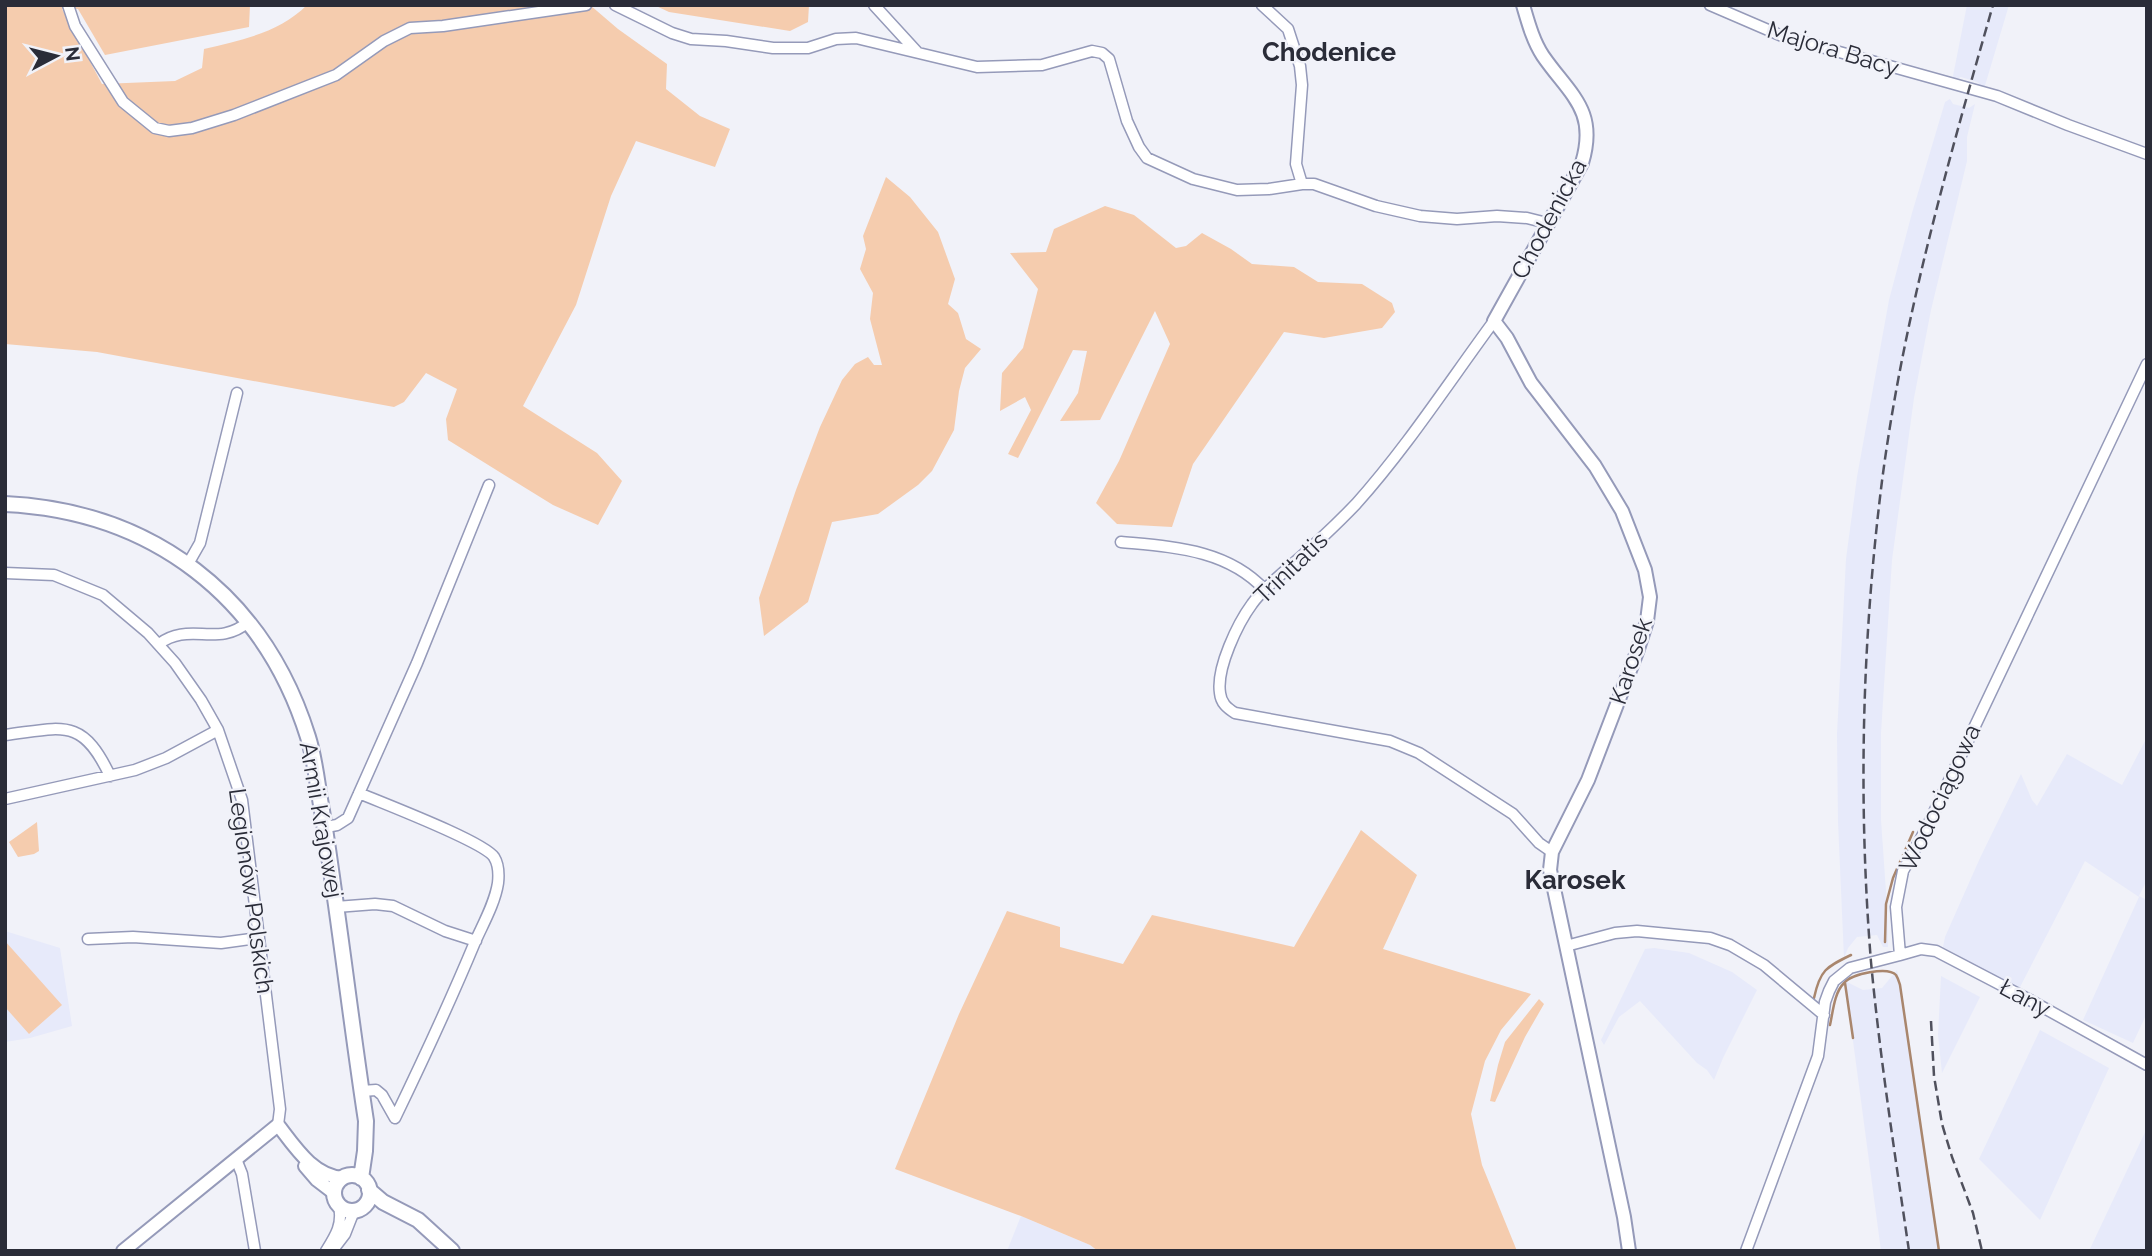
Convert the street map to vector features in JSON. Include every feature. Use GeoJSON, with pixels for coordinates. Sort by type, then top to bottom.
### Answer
{"type":"FeatureCollection","features":[{"type":"Feature","properties":{"kind":"main road","name":"Armii Krajowej"},"geometry":{"type":"LineString","coordinates":[[5,504],[48,507],[94,518],[145,538],[188,564],[248,622],[266,644],[285,679],[301,716],[314,761],[326,827],[366,1121],[365,1151],[355,1180]]}},
{"type":"Feature","properties":{"kind":"main road"},"geometry":{"type":"LineString","coordinates":[[355,1180],[336,1184],[336,1200],[349,1211],[379,1209],[434,1235]]}},
{"type":"Feature","properties":{"kind":"main road"},"geometry":{"type":"LineString","coordinates":[[355,1180],[369,1199],[357,1210]]}},
{"type":"Feature","properties":{"kind":"main road"},"geometry":{"type":"LineString","coordinates":[[355,1180],[383,1202],[418,1220],[452,1251]]}},
{"type":"Feature","properties":{"kind":"street"},"geometry":{"type":"LineString","coordinates":[[68,5],[75,26],[123,102],[155,128],[169,131],[192,128],[234,115],[336,75],[384,41],[410,28],[443,26],[586,5]]}},
{"type":"Feature","properties":{"kind":"street"},"geometry":{"type":"LineString","coordinates":[[615,5],[672,33],[691,39],[773,48],[808,48],[836,39],[856,38],[977,67],[1041,65],[1092,51],[1102,53],[1109,59],[1127,121],[1139,148],[1147,158],[1193,179],[1237,190],[1314,184],[1376,206],[1420,216],[1457,219],[1497,216],[1548,223]]}},
{"type":"Feature","properties":{"kind":"street"},"geometry":{"type":"LineString","coordinates":[[874,5],[917,53]]}},
{"type":"Feature","properties":{"kind":"street"},"geometry":{"type":"LineString","coordinates":[[1262,5],[1288,29],[1300,66],[1302,85],[1296,164],[1302,184]]}},
{"type":"Feature","properties":{"kind":"street","name":"Chodenicka"},"geometry":{"type":"LineString","coordinates":[[1494,321],[1582,163],[1588,136],[1581,106],[1542,54],[1523,5]]}},
{"type":"Feature","properties":{"kind":"street","name":"Majora Bacy"},"geometry":{"type":"LineString","coordinates":[[1710,5],[1782,36],[1976,90],[2147,154]]}},
{"type":"Feature","properties":{"kind":"street","name":"Trinitatis"},"geometry":{"type":"LineString","coordinates":[[1494,321],[1396,455],[1357,502],[1253,602],[1226,656],[1219,680],[1220,695],[1225,706],[1235,713],[1390,741],[1419,753],[1513,814],[1539,843],[1552,852]]}},
{"type":"Feature","properties":{"kind":"street","name":"Karosek"},"geometry":{"type":"LineString","coordinates":[[1494,321],[1507,338],[1531,383],[1595,466],[1622,510],[1645,570],[1650,597],[1647,621],[1637,652],[1588,780],[1552,852],[1550,870],[1622,1203],[1629,1251]]}},
{"type":"Feature","properties":{"kind":"street","name":"Wodociągowa"},"geometry":{"type":"LineString","coordinates":[[1900,955],[1896,907],[1903,872],[1926,829],[2147,363]]}},
{"type":"Feature","properties":{"kind":"street"},"geometry":{"type":"LineString","coordinates":[[188,564],[200,542],[237,393]]}},
{"type":"Feature","properties":{"kind":"street"},"geometry":{"type":"LineString","coordinates":[[326,827],[337,825],[348,818],[417,663],[489,485]]}},
{"type":"Feature","properties":{"kind":"street"},"geometry":{"type":"LineString","coordinates":[[1121,542],[1205,553],[1238,567],[1265,590]]}},
{"type":"Feature","properties":{"kind":"street","name":"Legionów Polskich"},"geometry":{"type":"LineString","coordinates":[[5,573],[54,575],[103,595],[159,644],[188,682],[218,730],[242,800],[280,1109],[278,1125]]}},
{"type":"Feature","properties":{"kind":"street"},"geometry":{"type":"LineString","coordinates":[[159,644],[181,634],[229,634],[248,622]]}},
{"type":"Feature","properties":{"kind":"street"},"geometry":{"type":"LineString","coordinates":[[5,735],[60,729],[76,731],[96,751],[110,776]]}},
{"type":"Feature","properties":{"kind":"street"},"geometry":{"type":"LineString","coordinates":[[5,799],[153,764],[218,730]]}},
{"type":"Feature","properties":{"kind":"street"},"geometry":{"type":"LineString","coordinates":[[359,793],[489,851],[496,859],[499,870],[498,886],[476,941],[395,1118],[376,1090],[362,1095]]}},
{"type":"Feature","properties":{"kind":"street"},"geometry":{"type":"LineString","coordinates":[[336,907],[375,904],[393,906],[445,931],[476,941]]}},
{"type":"Feature","properties":{"kind":"street"},"geometry":{"type":"LineString","coordinates":[[1566,946],[1615,933],[1637,931],[1710,938],[1730,945],[1764,965],[1824,1015]]}},
{"type":"Feature","properties":{"kind":"street"},"geometry":{"type":"LineString","coordinates":[[88,939],[133,937],[221,943],[258,938]]}},
{"type":"Feature","properties":{"kind":"street","name":"Łany"},"geometry":{"type":"LineString","coordinates":[[1900,955],[1922,949],[1936,951],[2147,1065]]}},
{"type":"Feature","properties":{"kind":"street"},"geometry":{"type":"LineString","coordinates":[[1746,1251],[1818,1056],[1829,991],[1834,981],[1859,965],[1900,955]]}},
{"type":"Feature","properties":{"kind":"street"},"geometry":{"type":"LineString","coordinates":[[123,1251],[278,1125],[295,1147],[325,1175],[355,1180]]}},
{"type":"Feature","properties":{"kind":"street"},"geometry":{"type":"LineString","coordinates":[[295,1147],[307,1170],[336,1200],[340,1224],[326,1251]]}},
{"type":"Feature","properties":{"kind":"street"},"geometry":{"type":"LineString","coordinates":[[236,1159],[242,1174],[255,1251]]}},
{"type":"Feature","properties":{"kind":"street"},"geometry":{"type":"LineString","coordinates":[[332,1251],[345,1234],[357,1210]]}},
{"type":"Feature","properties":{"kind":"shaded area"},"geometry":{"type":"Polygon","coordinates":[[[5,5],[250,5],[249,27],[105,55],[78,9],[62,9],[102,84],[175,81],[202,68],[204,49],[272,29],[307,5],[590,5],[667,64],[666,89],[700,116],[730,129],[715,167],[636,141],[611,196],[576,305],[523,406],[597,453],[622,481],[598,525],[553,505],[448,440],[446,419],[457,389],[426,373],[404,402],[394,407],[97,352],[5,344],[5,5]]]}},
{"type":"Feature","properties":{"kind":"shaded area"},"geometry":{"type":"Polygon","coordinates":[[[654,5],[809,5],[808,22],[790,31],[669,12],[654,5]]]}},
{"type":"Feature","properties":{"kind":"shaded area"},"geometry":{"type":"Polygon","coordinates":[[[1967,5],[2009,5],[1984,89],[1977,82],[1961,77],[1952,81],[1967,5]]]}},
{"type":"Feature","properties":{"kind":"shaded area"},"geometry":{"type":"Polygon","coordinates":[[[1950,99],[1953,104],[1969,108],[1975,104],[1967,137],[1967,161],[1931,310],[1914,398],[1892,560],[1881,733],[1881,820],[1888,947],[1883,947],[1877,935],[1857,937],[1844,958],[1837,734],[1846,559],[1857,477],[1889,300],[1945,102],[1950,99]]]}},
{"type":"Feature","properties":{"kind":"shaded area"},"geometry":{"type":"Polygon","coordinates":[[[886,177],[910,197],[938,232],[955,279],[948,304],[958,313],[966,339],[981,349],[965,368],[954,430],[932,471],[918,485],[878,514],[832,522],[808,602],[764,636],[759,598],[820,427],[842,380],[855,364],[868,357],[874,365],[882,365],[870,319],[873,293],[860,269],[866,249],[863,236],[886,177]]]}},
{"type":"Feature","properties":{"kind":"shaded area"},"geometry":{"type":"Polygon","coordinates":[[[1105,206],[1134,215],[1176,248],[1186,246],[1202,233],[1252,264],[1294,267],[1318,282],[1362,284],[1392,303],[1395,312],[1382,328],[1324,338],[1284,332],[1193,464],[1172,527],[1117,524],[1096,503],[1119,461],[1170,344],[1155,311],[1100,420],[1060,421],[1078,393],[1087,351],[1073,350],[1018,458],[1008,454],[1031,410],[1025,397],[1000,411],[1002,373],[1023,348],[1038,289],[1010,253],[1046,252],[1054,229],[1105,206]]]}},
{"type":"Feature","properties":{"kind":"shaded area"},"geometry":{"type":"Polygon","coordinates":[[[2146,739],[2147,880],[2139,896],[2147,900],[2147,1013],[2133,1043],[2083,1020],[2139,897],[2085,861],[2019,989],[1943,947],[1980,858],[2021,774],[2037,806],[2067,754],[2122,785],[2146,739]]]}},
{"type":"Feature","properties":{"kind":"shaded area"},"geometry":{"type":"Polygon","coordinates":[[[37,822],[39,851],[18,857],[9,842],[37,822]]]}},
{"type":"Feature","properties":{"kind":"shaded area"},"geometry":{"type":"Polygon","coordinates":[[[1361,830],[1417,875],[1383,949],[1531,994],[1501,1030],[1485,1061],[1471,1114],[1482,1165],[1517,1251],[1098,1251],[1090,1245],[1021,1216],[895,1169],[959,1014],[1007,911],[1060,927],[1060,947],[1123,964],[1152,915],[1294,947],[1361,830]]]}},
{"type":"Feature","properties":{"kind":"shaded area"},"geometry":{"type":"Polygon","coordinates":[[[5,931],[60,948],[72,1026],[5,1042],[5,931]]]}},
{"type":"Feature","properties":{"kind":"shaded area"},"geometry":{"type":"Polygon","coordinates":[[[5,941],[62,1005],[29,1034],[5,1007],[5,941]]]}},
{"type":"Feature","properties":{"kind":"shaded area"},"geometry":{"type":"Polygon","coordinates":[[[1645,949],[1689,953],[1732,972],[1757,990],[1714,1080],[1640,1001],[1619,1017],[1604,1045],[1601,1040],[1645,949]]]}},
{"type":"Feature","properties":{"kind":"shaded area"},"geometry":{"type":"Polygon","coordinates":[[[1897,970],[1939,1251],[1881,1251],[1845,981],[1863,990],[1882,988],[1897,970]]]}},
{"type":"Feature","properties":{"kind":"shaded area"},"geometry":{"type":"Polygon","coordinates":[[[1941,976],[1980,997],[1942,1073],[1938,1035],[1941,976]]]}},
{"type":"Feature","properties":{"kind":"shaded area"},"geometry":{"type":"Polygon","coordinates":[[[1539,999],[1544,1004],[1525,1037],[1495,1102],[1490,1101],[1505,1042],[1539,999]]]}},
{"type":"Feature","properties":{"kind":"shaded area"},"geometry":{"type":"Polygon","coordinates":[[[2040,1030],[2109,1068],[2040,1220],[1979,1159],[2040,1030]]]}},
{"type":"Feature","properties":{"kind":"shaded area"},"geometry":{"type":"Polygon","coordinates":[[[2147,1128],[2147,1251],[2089,1251],[2147,1128]]]}},
{"type":"Feature","properties":{"kind":"shaded area"},"geometry":{"type":"Polygon","coordinates":[[[1021,1216],[1090,1245],[1098,1251],[1007,1251],[1021,1216]]]}},
{"type":"Feature","properties":{"kind":"waterway"},"geometry":{"type":"LineString","coordinates":[[1885,942],[1886,904],[1893,878],[1913,832]]}},
{"type":"Feature","properties":{"kind":"waterway"},"geometry":{"type":"LineString","coordinates":[[1814,998],[1825,970],[1851,955]]}},
{"type":"Feature","properties":{"kind":"waterway"},"geometry":{"type":"LineString","coordinates":[[1830,1025],[1838,992],[1848,980],[1878,971],[1896,975],[1900,985],[1939,1251]]}},
{"type":"Feature","properties":{"kind":"waterway"},"geometry":{"type":"LineString","coordinates":[[1845,983],[1853,1038]]}},
{"type":"Feature","properties":{"kind":"railway"},"geometry":{"type":"LineString","coordinates":[[1909,1251],[1879,1034],[1867,902],[1863,781],[1870,601],[1882,481],[1914,301],[1993,5]]}},
{"type":"Feature","properties":{"kind":"railway"},"geometry":{"type":"LineString","coordinates":[[1931,1021],[1934,1076],[1942,1124],[1973,1213],[1982,1251]]}},
{"type":"Feature","properties":{"kind":"district","name":"Chodenice"},"geometry":{"type":"Point","coordinates":[1329,52]}},
{"type":"Feature","properties":{"kind":"district","name":"Karosek"},"geometry":{"type":"Point","coordinates":[1575,880]}}]}
